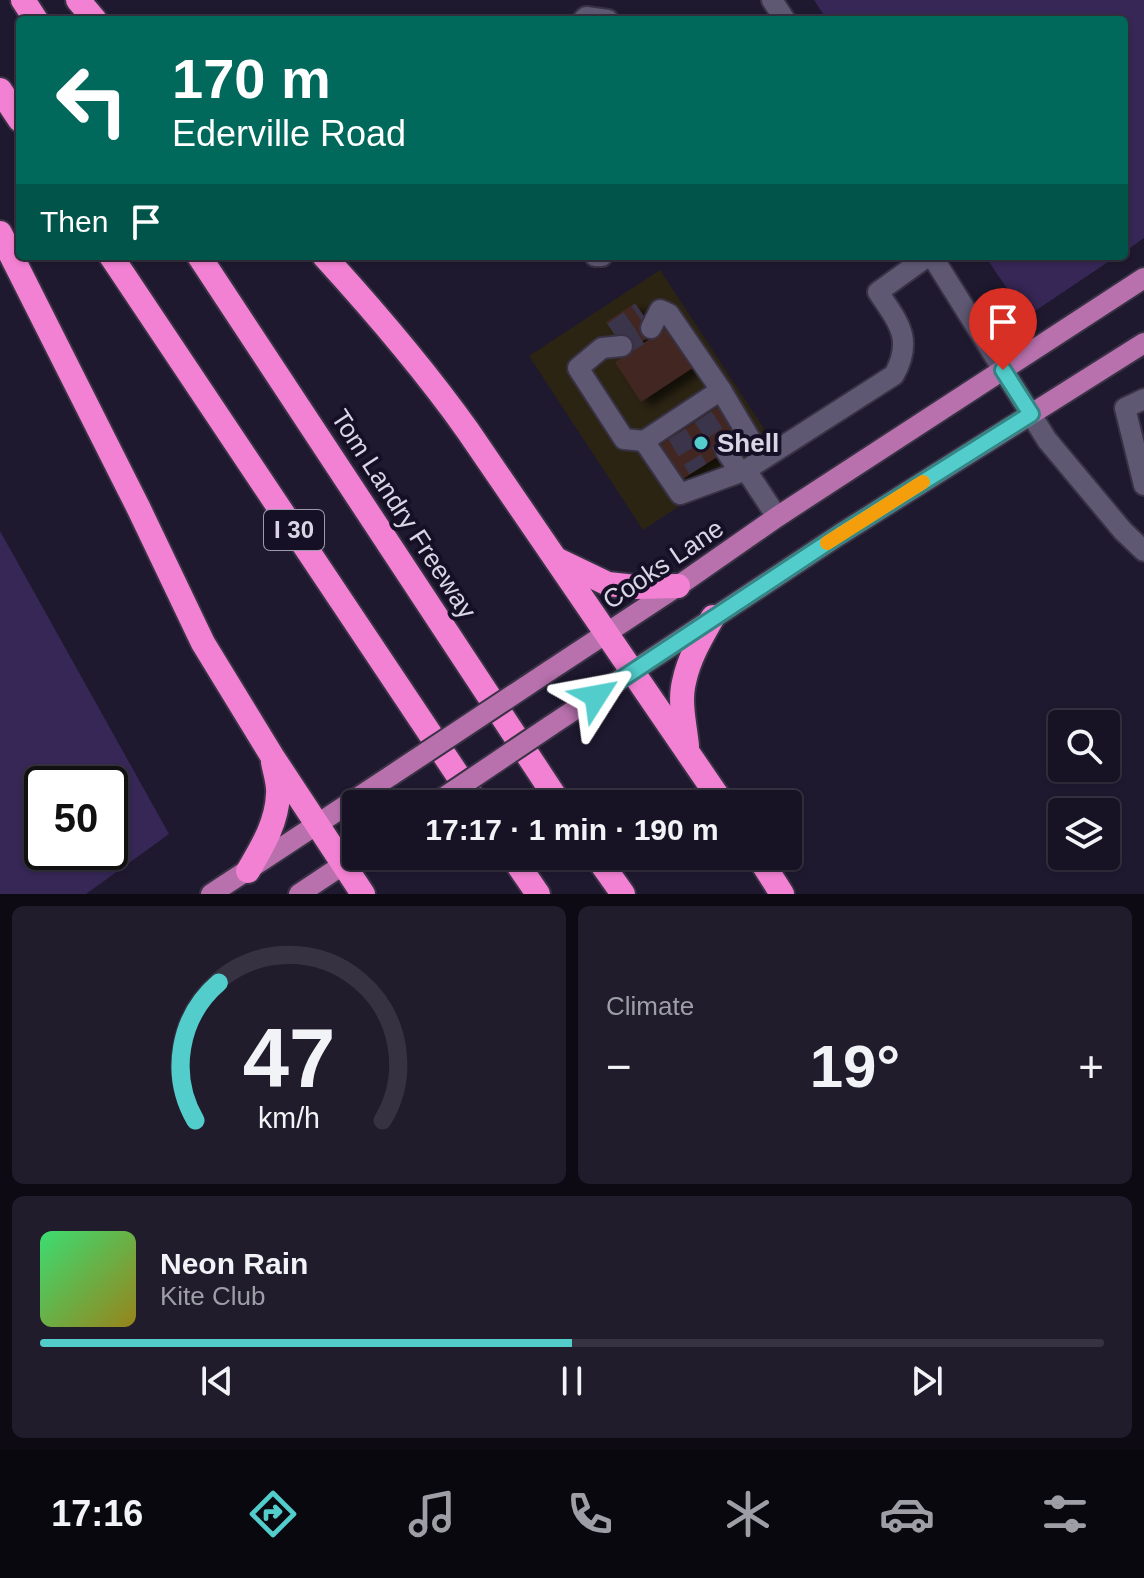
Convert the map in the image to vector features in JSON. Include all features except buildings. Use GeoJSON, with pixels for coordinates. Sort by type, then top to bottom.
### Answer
{"type":"FeatureCollection","features":[{"type":"Feature","properties":{"kind":"highway"},"geometry":{"type":"LineString","coordinates":[[78,0],[92,16]]}},
{"type":"Feature","properties":{"kind":"highway"},"geometry":{"type":"LineString","coordinates":[[0,90],[16,114]]}},
{"type":"Feature","properties":{"kind":"highway"},"geometry":{"type":"LineString","coordinates":[[0,233],[203,643],[317,824],[342,851]]}},
{"type":"Feature","properties":{"kind":"highway","name":"I 30"},"geometry":{"type":"LineString","coordinates":[[114,260],[468,790]]}},
{"type":"Feature","properties":{"kind":"highway","name":"Tom Landry Freeway"},"geometry":{"type":"LineString","coordinates":[[202,260],[551,790]]}},
{"type":"Feature","properties":{"kind":"highway"},"geometry":{"type":"LineString","coordinates":[[328,260],[438,389],[713,790]]}},
{"type":"Feature","properties":{"kind":"highway"},"geometry":{"type":"LineString","coordinates":[[555,559],[608,584],[678,586]]}},
{"type":"Feature","properties":{"kind":"highway"},"geometry":{"type":"LineString","coordinates":[[688,753],[683,684],[693,654],[713,617]]}},
{"type":"Feature","properties":{"kind":"highway"},"geometry":{"type":"LineString","coordinates":[[248,871],[275,815],[279,791],[272,756]]}},
{"type":"Feature","properties":{"kind":"highway"},"geometry":{"type":"LineString","coordinates":[[354,870],[363,894]]}},
{"type":"Feature","properties":{"kind":"highway"},"geometry":{"type":"LineString","coordinates":[[522,870],[538,894]]}},
{"type":"Feature","properties":{"kind":"highway"},"geometry":{"type":"LineString","coordinates":[[606,870],[623,894]]}},
{"type":"Feature","properties":{"kind":"highway"},"geometry":{"type":"LineString","coordinates":[[767,870],[782,894]]}},
{"type":"Feature","properties":{"kind":"main road","name":"Cooks Lane"},"geometry":{"type":"LineString","coordinates":[[211,894],[606,634],[777,517],[1144,278]]}},
{"type":"Feature","properties":{"kind":"main road"},"geometry":{"type":"LineString","coordinates":[[455,790],[839,535],[1144,343]]}},
{"type":"Feature","properties":{"kind":"main road"},"geometry":{"type":"LineString","coordinates":[[299,894],[342,865]]}},
{"type":"Feature","properties":{"kind":"street"},"geometry":{"type":"LineString","coordinates":[[644,441],[680,494],[703,477],[749,467],[894,375],[902,361],[905,340],[897,320],[878,292],[924,260]]}},
{"type":"Feature","properties":{"kind":"street"},"geometry":{"type":"LineString","coordinates":[[933,260],[1047,440],[1123,531],[1144,551]]}},
{"type":"Feature","properties":{"kind":"street"},"geometry":{"type":"LineString","coordinates":[[651,317],[669,314],[721,390],[749,467],[777,517]]}},
{"type":"Feature","properties":{"kind":"street"},"geometry":{"type":"LineString","coordinates":[[612,342],[578,368],[624,439],[644,441],[673,429],[699,412],[721,390]]}},
{"type":"Feature","properties":{"kind":"street"},"geometry":{"type":"LineString","coordinates":[[1144,399],[1125,408],[1135,438],[1144,485]]}},
{"type":"Feature","properties":{"kind":"street"},"geometry":{"type":"LineString","coordinates":[[726,451],[749,467]]}},
{"type":"Feature","properties":{"kind":"shaded area"},"geometry":{"type":"Polygon","coordinates":[[[814,0],[1144,0],[1144,238],[1128,249],[1128,16],[824,16],[814,0]]]}},
{"type":"Feature","properties":{"kind":"shaded area"},"geometry":{"type":"Polygon","coordinates":[[[988,260],[1111,260],[1026,317],[988,260]]]}},
{"type":"Feature","properties":{"kind":"shaded area"},"geometry":{"type":"Polygon","coordinates":[[[660,270],[774,444],[643,530],[529,356],[660,270]]]}},
{"type":"Feature","properties":{"kind":"shaded area"},"geometry":{"type":"Polygon","coordinates":[[[0,531],[169,834],[128,864],[128,766],[24,766],[24,870],[119,870],[86,894],[0,894],[0,531]]]}},
{"type":"Feature","properties":{"kind":"tunnel"},"geometry":{"type":"LineString","coordinates":[[613,332],[641,312]]}},
{"type":"Feature","properties":{"kind":"tunnel"},"geometry":{"type":"LineString","coordinates":[[622,346],[651,328]]}},
{"type":"Feature","properties":{"kind":"tunnel"},"geometry":{"type":"LineString","coordinates":[[703,417],[726,451]]}},
{"type":"Feature","properties":{"kind":"tunnel"},"geometry":{"type":"LineString","coordinates":[[677,434],[698,469]]}},
{"type":"Feature","properties":{"kind":"slow traffic"},"geometry":{"type":"LineString","coordinates":[[827,543],[923,482]]}},
{"type":"Feature","properties":{"kind":"place","name":"Shell"},"geometry":{"type":"Point","coordinates":[701,443]}},
{"type":"Feature","properties":{"kind":"route"},"geometry":{"type":"LineString","coordinates":[[596,696],[839,535],[1031,414],[1003,370]]}}]}
